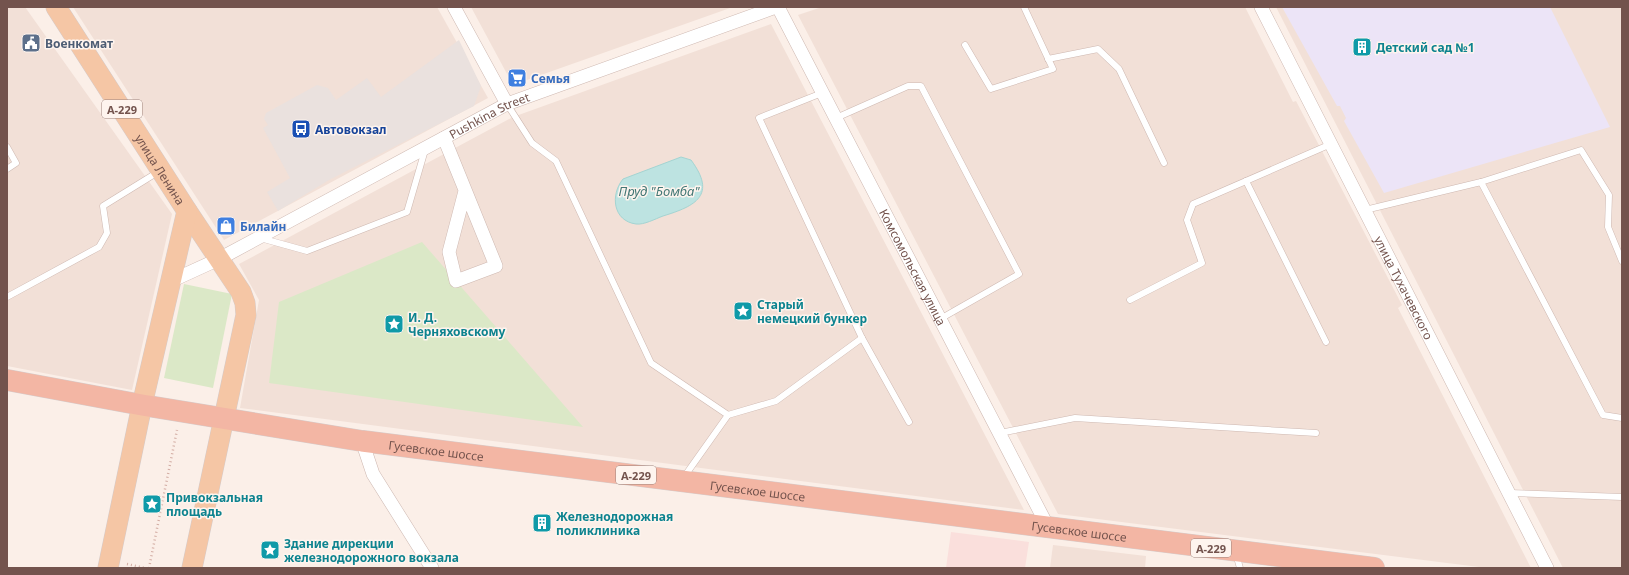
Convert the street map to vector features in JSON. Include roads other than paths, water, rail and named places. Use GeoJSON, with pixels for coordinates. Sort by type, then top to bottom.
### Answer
{"type":"FeatureCollection","features":[{"type":"Feature","properties":{"kind":"highway","name":"Гусевское шоссе"},"geometry":{"type":"LineString","coordinates":[[7,380],[223,419],[362,441],[1048,527],[1238,559],[1374,568]]}},
{"type":"Feature","properties":{"kind":"main road","name":"улица Ленина"},"geometry":{"type":"LineString","coordinates":[[56,7],[241,292],[245,303],[246,315],[192,568]]}},
{"type":"Feature","properties":{"kind":"main road","name":"улица Ленина"},"geometry":{"type":"LineString","coordinates":[[108,568],[142,405],[187,211]]}},
{"type":"Feature","properties":{"kind":"street"},"geometry":{"type":"LineString","coordinates":[[454,7],[507,104]]}},
{"type":"Feature","properties":{"kind":"street","name":"Pushkina Street"},"geometry":{"type":"LineString","coordinates":[[171,281],[219,259],[507,104],[777,7]]}},
{"type":"Feature","properties":{"kind":"street","name":"Комсомольская улица"},"geometry":{"type":"LineString","coordinates":[[777,7],[1048,527]]}},
{"type":"Feature","properties":{"kind":"street","name":"улица Тухачевского"},"geometry":{"type":"LineString","coordinates":[[1261,7],[1547,568]]}},
{"type":"Feature","properties":{"kind":"street"},"geometry":{"type":"LineString","coordinates":[[444,138],[496,266],[456,281],[449,252],[465,192]]}},
{"type":"Feature","properties":{"kind":"street"},"geometry":{"type":"LineString","coordinates":[[362,441],[373,474],[432,568]]}},
{"type":"Feature","properties":{"kind":"lane"},"geometry":{"type":"LineString","coordinates":[[965,45],[991,89],[1053,69],[1024,7]]}},
{"type":"Feature","properties":{"kind":"lane"},"geometry":{"type":"LineString","coordinates":[[1048,59],[1098,49],[1119,69],[1164,163]]}},
{"type":"Feature","properties":{"kind":"lane"},"geometry":{"type":"LineString","coordinates":[[836,118],[908,86],[921,86],[1019,274],[940,319]]}},
{"type":"Feature","properties":{"kind":"lane"},"geometry":{"type":"LineString","coordinates":[[822,93],[760,118],[862,338],[908,422]]}},
{"type":"Feature","properties":{"kind":"lane"},"geometry":{"type":"LineString","coordinates":[[507,104],[532,143],[556,161],[651,363],[728,415]]}},
{"type":"Feature","properties":{"kind":"lane"},"geometry":{"type":"LineString","coordinates":[[1130,300],[1202,263],[1186,220],[1194,204],[1331,144]]}},
{"type":"Feature","properties":{"kind":"lane"},"geometry":{"type":"LineString","coordinates":[[7,147],[16,163],[7,169]]}},
{"type":"Feature","properties":{"kind":"lane"},"geometry":{"type":"LineString","coordinates":[[258,237],[307,251],[407,212],[426,147]]}},
{"type":"Feature","properties":{"kind":"lane"},"geometry":{"type":"LineString","coordinates":[[1364,210],[1481,182],[1581,150],[1609,195],[1608,227],[1622,261]]}},
{"type":"Feature","properties":{"kind":"lane"},"geometry":{"type":"LineString","coordinates":[[7,297],[99,248],[107,232],[103,206],[161,170]]}},
{"type":"Feature","properties":{"kind":"lane"},"geometry":{"type":"LineString","coordinates":[[1246,181],[1326,342]]}},
{"type":"Feature","properties":{"kind":"lane"},"geometry":{"type":"LineString","coordinates":[[1481,182],[1603,415],[1622,418]]}},
{"type":"Feature","properties":{"kind":"lane"},"geometry":{"type":"LineString","coordinates":[[682,480],[728,415],[776,401],[862,338]]}},
{"type":"Feature","properties":{"kind":"lane"},"geometry":{"type":"LineString","coordinates":[[1000,433],[1075,418],[1316,433]]}},
{"type":"Feature","properties":{"kind":"lane"},"geometry":{"type":"LineString","coordinates":[[1509,493],[1622,497]]}},
{"type":"Feature","properties":{"kind":"water","name":"Пруд \"Бомба\""},"geometry":{"type":"Polygon","coordinates":[[[681,157],[691,160],[699,172],[702,182],[702,190],[699,197],[685,208],[646,223],[636,224],[628,222],[622,218],[618,213],[615,199],[616,192],[623,179],[681,157]]]}},
{"type":"Feature","properties":{"kind":"place","name":"Военкомат"},"geometry":{"type":"Point","coordinates":[31,43]}},
{"type":"Feature","properties":{"kind":"place","name":"Детский сад №1"},"geometry":{"type":"Point","coordinates":[1362,47]}},
{"type":"Feature","properties":{"kind":"place","name":"Семья"},"geometry":{"type":"Point","coordinates":[517,78]}},
{"type":"Feature","properties":{"kind":"place","name":"Автовокзал"},"geometry":{"type":"Point","coordinates":[301,129]}},
{"type":"Feature","properties":{"kind":"place","name":"Билайн"},"geometry":{"type":"Point","coordinates":[226,226]}},
{"type":"Feature","properties":{"kind":"place","name":"Старый немецкий бункер"},"geometry":{"type":"Point","coordinates":[743,311]}},
{"type":"Feature","properties":{"kind":"place","name":"И. Д. Черняховскому"},"geometry":{"type":"Point","coordinates":[394,324]}},
{"type":"Feature","properties":{"kind":"place","name":"Привокзальная площадь"},"geometry":{"type":"Point","coordinates":[152,504]}},
{"type":"Feature","properties":{"kind":"place","name":"Железнодорожная поликлиника"},"geometry":{"type":"Point","coordinates":[542,523]}},
{"type":"Feature","properties":{"kind":"place","name":"Здание дирекции железнодорожного вокзала"},"geometry":{"type":"Point","coordinates":[270,550]}}]}
